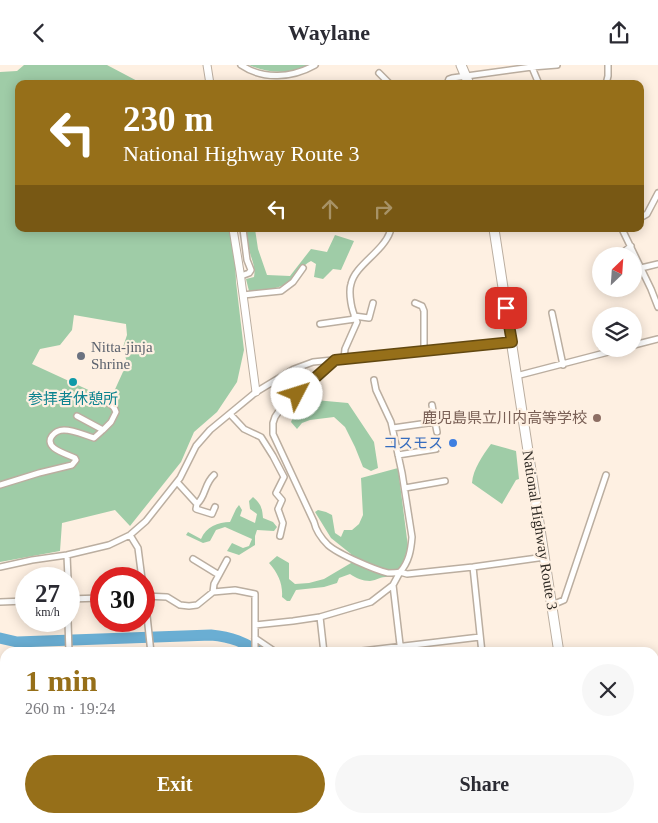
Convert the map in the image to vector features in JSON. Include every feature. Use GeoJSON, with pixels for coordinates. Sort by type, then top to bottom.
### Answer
{"type":"FeatureCollection","features":[{"type":"Feature","properties":{"kind":"highway"},"geometry":{"type":"LineString","coordinates":[[461,65],[468,80]]}},
{"type":"Feature","properties":{"kind":"highway","name":"National Highway Route 3"},"geometry":{"type":"LineString","coordinates":[[494,232],[558,647]]}},
{"type":"Feature","properties":{"kind":"street"},"geometry":{"type":"LineString","coordinates":[[207,65],[209,80]]}},
{"type":"Feature","properties":{"kind":"street"},"geometry":{"type":"LineString","coordinates":[[241,65],[257,73],[274,76],[298,72],[315,65]]}},
{"type":"Feature","properties":{"kind":"street"},"geometry":{"type":"LineString","coordinates":[[449,80],[452,78],[468,80],[531,66],[557,65]]}},
{"type":"Feature","properties":{"kind":"street"},"geometry":{"type":"LineString","coordinates":[[607,80],[608,65]]}},
{"type":"Feature","properties":{"kind":"street"},"geometry":{"type":"LineString","coordinates":[[531,66],[537,80]]}},
{"type":"Feature","properties":{"kind":"street"},"geometry":{"type":"LineString","coordinates":[[380,73],[386,80]]}},
{"type":"Feature","properties":{"kind":"street"},"geometry":{"type":"LineString","coordinates":[[644,216],[647,214],[658,193]]}},
{"type":"Feature","properties":{"kind":"street"},"geometry":{"type":"LineString","coordinates":[[234,232],[256,392]]}},
{"type":"Feature","properties":{"kind":"street"},"geometry":{"type":"LineString","coordinates":[[241,276],[252,270],[247,260],[243,232]]}},
{"type":"Feature","properties":{"kind":"street"},"geometry":{"type":"LineString","coordinates":[[344,359],[345,349],[357,321],[354,317],[350,295],[351,283],[355,274],[387,241],[390,232]]}},
{"type":"Feature","properties":{"kind":"street"},"geometry":{"type":"LineString","coordinates":[[624,232],[631,246]]}},
{"type":"Feature","properties":{"kind":"street"},"geometry":{"type":"LineString","coordinates":[[658,264],[642,268],[658,307]]}},
{"type":"Feature","properties":{"kind":"street"},"geometry":{"type":"LineString","coordinates":[[243,295],[280,291],[293,282],[303,268]]}},
{"type":"Feature","properties":{"kind":"street"},"geometry":{"type":"LineString","coordinates":[[320,324],[354,317],[369,318],[373,303]]}},
{"type":"Feature","properties":{"kind":"street"},"geometry":{"type":"LineString","coordinates":[[415,303],[422,306],[424,311],[424,351]]}},
{"type":"Feature","properties":{"kind":"street"},"geometry":{"type":"LineString","coordinates":[[552,313],[563,365]]}},
{"type":"Feature","properties":{"kind":"street"},"geometry":{"type":"LineString","coordinates":[[642,343],[658,339]]}},
{"type":"Feature","properties":{"kind":"street"},"geometry":{"type":"LineString","coordinates":[[0,567],[109,545],[130,535],[146,521],[177,482],[196,446],[210,430],[256,392],[294,369],[313,362],[512,342]]}},
{"type":"Feature","properties":{"kind":"street"},"geometry":{"type":"LineString","coordinates":[[516,376],[563,365],[592,355]]}},
{"type":"Feature","properties":{"kind":"street"},"geometry":{"type":"LineString","coordinates":[[335,360],[283,405],[273,423],[273,434],[316,529],[328,545],[378,570],[407,574],[545,557]]}},
{"type":"Feature","properties":{"kind":"street"},"geometry":{"type":"LineString","coordinates":[[255,625],[320,617],[371,602],[393,585],[407,562],[412,537],[405,488],[392,422],[376,390],[374,380]]}},
{"type":"Feature","properties":{"kind":"street"},"geometry":{"type":"LineString","coordinates":[[0,485],[75,463],[75,458],[54,448],[50,444],[50,440],[58,430],[66,430],[94,437],[103,430],[111,422],[116,412],[114,407],[104,401],[100,401]]}},
{"type":"Feature","properties":{"kind":"street"},"geometry":{"type":"LineString","coordinates":[[432,405],[437,431]]}},
{"type":"Feature","properties":{"kind":"street"},"geometry":{"type":"LineString","coordinates":[[230,414],[244,429],[261,437],[284,477],[276,493],[282,500],[278,509],[283,523],[280,536]]}},
{"type":"Feature","properties":{"kind":"street"},"geometry":{"type":"LineString","coordinates":[[77,416],[103,430]]}},
{"type":"Feature","properties":{"kind":"street"},"geometry":{"type":"LineString","coordinates":[[393,428],[435,422]]}},
{"type":"Feature","properties":{"kind":"street"},"geometry":{"type":"LineString","coordinates":[[398,455],[436,449]]}},
{"type":"Feature","properties":{"kind":"street"},"geometry":{"type":"LineString","coordinates":[[197,504],[201,501],[208,482],[214,475]]}},
{"type":"Feature","properties":{"kind":"street"},"geometry":{"type":"LineString","coordinates":[[552,605],[564,600],[606,475]]}},
{"type":"Feature","properties":{"kind":"street"},"geometry":{"type":"LineString","coordinates":[[405,488],[445,481]]}},
{"type":"Feature","properties":{"kind":"street"},"geometry":{"type":"LineString","coordinates":[[177,482],[197,504],[196,509],[212,514],[215,507]]}},
{"type":"Feature","properties":{"kind":"street"},"geometry":{"type":"LineString","coordinates":[[130,535],[138,548],[140,567]]}},
{"type":"Feature","properties":{"kind":"street"},"geometry":{"type":"LineString","coordinates":[[67,555],[68,567]]}},
{"type":"Feature","properties":{"kind":"street"},"geometry":{"type":"LineString","coordinates":[[193,559],[219,575]]}},
{"type":"Feature","properties":{"kind":"street"},"geometry":{"type":"LineString","coordinates":[[213,592],[214,584],[227,560]]}},
{"type":"Feature","properties":{"kind":"street"},"geometry":{"type":"LineString","coordinates":[[473,567],[481,647]]}},
{"type":"Feature","properties":{"kind":"street"},"geometry":{"type":"LineString","coordinates":[[393,585],[400,645]]}},
{"type":"Feature","properties":{"kind":"street"},"geometry":{"type":"LineString","coordinates":[[155,596],[166,597],[180,605],[189,606],[197,605],[213,592],[235,590],[255,594],[255,647]]}},
{"type":"Feature","properties":{"kind":"street"},"geometry":{"type":"LineString","coordinates":[[0,602],[15,601]]}},
{"type":"Feature","properties":{"kind":"street"},"geometry":{"type":"LineString","coordinates":[[320,617],[323,647]]}},
{"type":"Feature","properties":{"kind":"street"},"geometry":{"type":"LineString","coordinates":[[69,632],[69,647]]}},
{"type":"Feature","properties":{"kind":"street"},"geometry":{"type":"LineString","coordinates":[[148,632],[150,647]]}},
{"type":"Feature","properties":{"kind":"street"},"geometry":{"type":"LineString","coordinates":[[386,647],[480,637]]}},
{"type":"Feature","properties":{"kind":"street"},"geometry":{"type":"LineString","coordinates":[[255,640],[267,647]]}},
{"type":"Feature","properties":{"kind":"green space"},"geometry":{"type":"Polygon","coordinates":[[[24,65],[107,65],[135,80],[15,80],[15,232],[234,232],[236,282],[244,350],[237,382],[217,412],[194,432],[181,462],[130,526],[115,510],[62,523],[60,551],[0,562],[0,72],[17,71],[24,65]],[[74,315],[72,330],[60,345],[40,349],[32,364],[95,393],[112,396],[127,363],[123,347],[127,335],[126,324],[74,315]]]}},
{"type":"Feature","properties":{"kind":"green space"},"geometry":{"type":"Polygon","coordinates":[[[249,65],[308,65],[286,72],[278,72],[263,70],[249,65]]]}},
{"type":"Feature","properties":{"kind":"green space"},"geometry":{"type":"Polygon","coordinates":[[[246,232],[255,232],[258,249],[267,275],[290,276],[311,249],[327,252],[335,235],[354,241],[341,270],[333,269],[323,279],[314,277],[316,264],[311,261],[303,266],[284,285],[249,291],[246,279],[254,277],[254,269],[246,232]]]}},
{"type":"Feature","properties":{"kind":"green space"},"geometry":{"type":"Polygon","coordinates":[[[315,400],[348,403],[374,442],[378,468],[371,471],[363,467],[345,427],[334,417],[310,420],[302,423],[297,429],[291,422],[295,413],[315,400]]]}},
{"type":"Feature","properties":{"kind":"green space"},"geometry":{"type":"Polygon","coordinates":[[[491,444],[516,451],[519,479],[516,480],[502,504],[472,483],[476,467],[491,444]]]}},
{"type":"Feature","properties":{"kind":"green space"},"geometry":{"type":"Polygon","coordinates":[[[398,468],[408,547],[402,566],[391,577],[367,581],[350,574],[339,578],[337,583],[324,587],[296,590],[290,601],[282,597],[279,579],[269,563],[277,556],[289,563],[289,579],[295,584],[324,579],[351,563],[351,554],[331,538],[315,512],[318,510],[332,515],[335,533],[341,537],[344,530],[352,530],[359,524],[363,515],[361,478],[398,468]]]}},
{"type":"Feature","properties":{"kind":"green space"},"geometry":{"type":"Polygon","coordinates":[[[253,497],[261,506],[263,518],[273,522],[277,527],[274,531],[257,530],[255,545],[239,555],[227,551],[232,543],[243,548],[249,546],[252,539],[225,527],[216,530],[210,541],[203,543],[186,535],[188,532],[201,539],[206,531],[213,526],[230,522],[239,505],[242,510],[240,516],[255,523],[257,514],[250,509],[249,501],[253,497]]]}},
{"type":"Feature","properties":{"kind":"waterway"},"geometry":{"type":"LineString","coordinates":[[0,638],[17,642],[211,635],[225,637],[251,647]]}},
{"type":"Feature","properties":{"kind":"place","name":"Nitta-jinja Shrine"},"geometry":{"type":"Point","coordinates":[81,356]}},
{"type":"Feature","properties":{"kind":"place","name":"参拝者休憩所"},"geometry":{"type":"Point","coordinates":[73,382]}},
{"type":"Feature","properties":{"kind":"place","name":"鹿児島県立川内高等学校"},"geometry":{"type":"Point","coordinates":[597,418]}},
{"type":"Feature","properties":{"kind":"place","name":"コスモス"},"geometry":{"type":"Point","coordinates":[453,443]}},
{"type":"Feature","properties":{"kind":"route"},"geometry":{"type":"LineString","coordinates":[[297,394],[335,360],[512,342],[506,308]]}}]}
